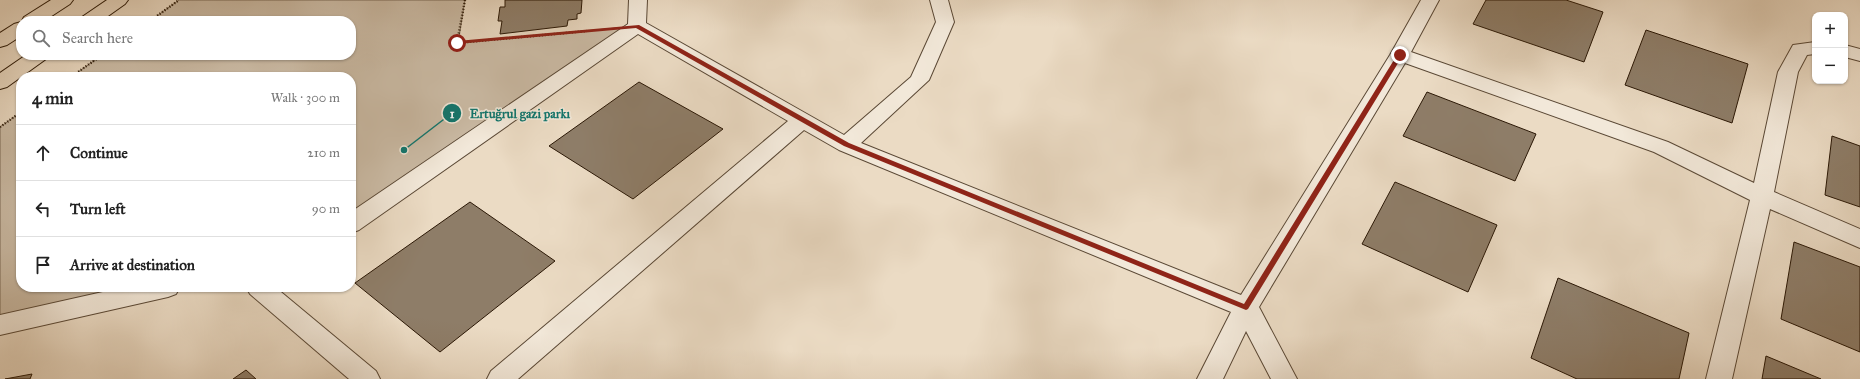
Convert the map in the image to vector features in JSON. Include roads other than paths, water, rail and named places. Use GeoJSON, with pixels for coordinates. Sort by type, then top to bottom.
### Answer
{"type":"FeatureCollection","features":[{"type":"Feature","properties":{"kind":"main road"},"geometry":{"type":"LineString","coordinates":[[40,16],[64,0]]}},
{"type":"Feature","properties":{"kind":"main road"},"geometry":{"type":"LineString","coordinates":[[96,16],[120,0]]}},
{"type":"Feature","properties":{"kind":"main road"},"geometry":{"type":"LineString","coordinates":[[0,41],[16,30]]}},
{"type":"Feature","properties":{"kind":"main road"},"geometry":{"type":"LineString","coordinates":[[0,82],[32,60]]}},
{"type":"Feature","properties":{"kind":"street"},"geometry":{"type":"LineString","coordinates":[[637,26],[638,0]]}},
{"type":"Feature","properties":{"kind":"street"},"geometry":{"type":"LineString","coordinates":[[846,145],[919,80],[945,22],[939,0]]}},
{"type":"Feature","properties":{"kind":"street"},"geometry":{"type":"LineString","coordinates":[[1210,379],[1246,307],[1400,55],[1430,0]]}},
{"type":"Feature","properties":{"kind":"street"},"geometry":{"type":"LineString","coordinates":[[637,26],[846,145],[1246,307],[1284,379]]}},
{"type":"Feature","properties":{"kind":"street"},"geometry":{"type":"LineString","coordinates":[[356,221],[637,26]]}},
{"type":"Feature","properties":{"kind":"street"},"geometry":{"type":"LineString","coordinates":[[0,34],[16,29]]}},
{"type":"Feature","properties":{"kind":"street"},"geometry":{"type":"LineString","coordinates":[[1719,379],[1762,196],[1788,72],[1800,49],[1812,48]]}},
{"type":"Feature","properties":{"kind":"street"},"geometry":{"type":"LineString","coordinates":[[1848,52],[1860,55]]}},
{"type":"Feature","properties":{"kind":"street"},"geometry":{"type":"LineString","coordinates":[[1400,55],[1661,147],[1762,196],[1860,239]]}},
{"type":"Feature","properties":{"kind":"street"},"geometry":{"type":"LineString","coordinates":[[500,379],[802,120]]}},
{"type":"Feature","properties":{"kind":"street"},"geometry":{"type":"LineString","coordinates":[[0,325],[146,292]]}},
{"type":"Feature","properties":{"kind":"street"},"geometry":{"type":"LineString","coordinates":[[264,292],[367,379]]}},
{"type":"Feature","properties":{"kind":"place","name":"Ertuğrul gazi parkı"},"geometry":{"type":"Point","coordinates":[404,150]}}]}
